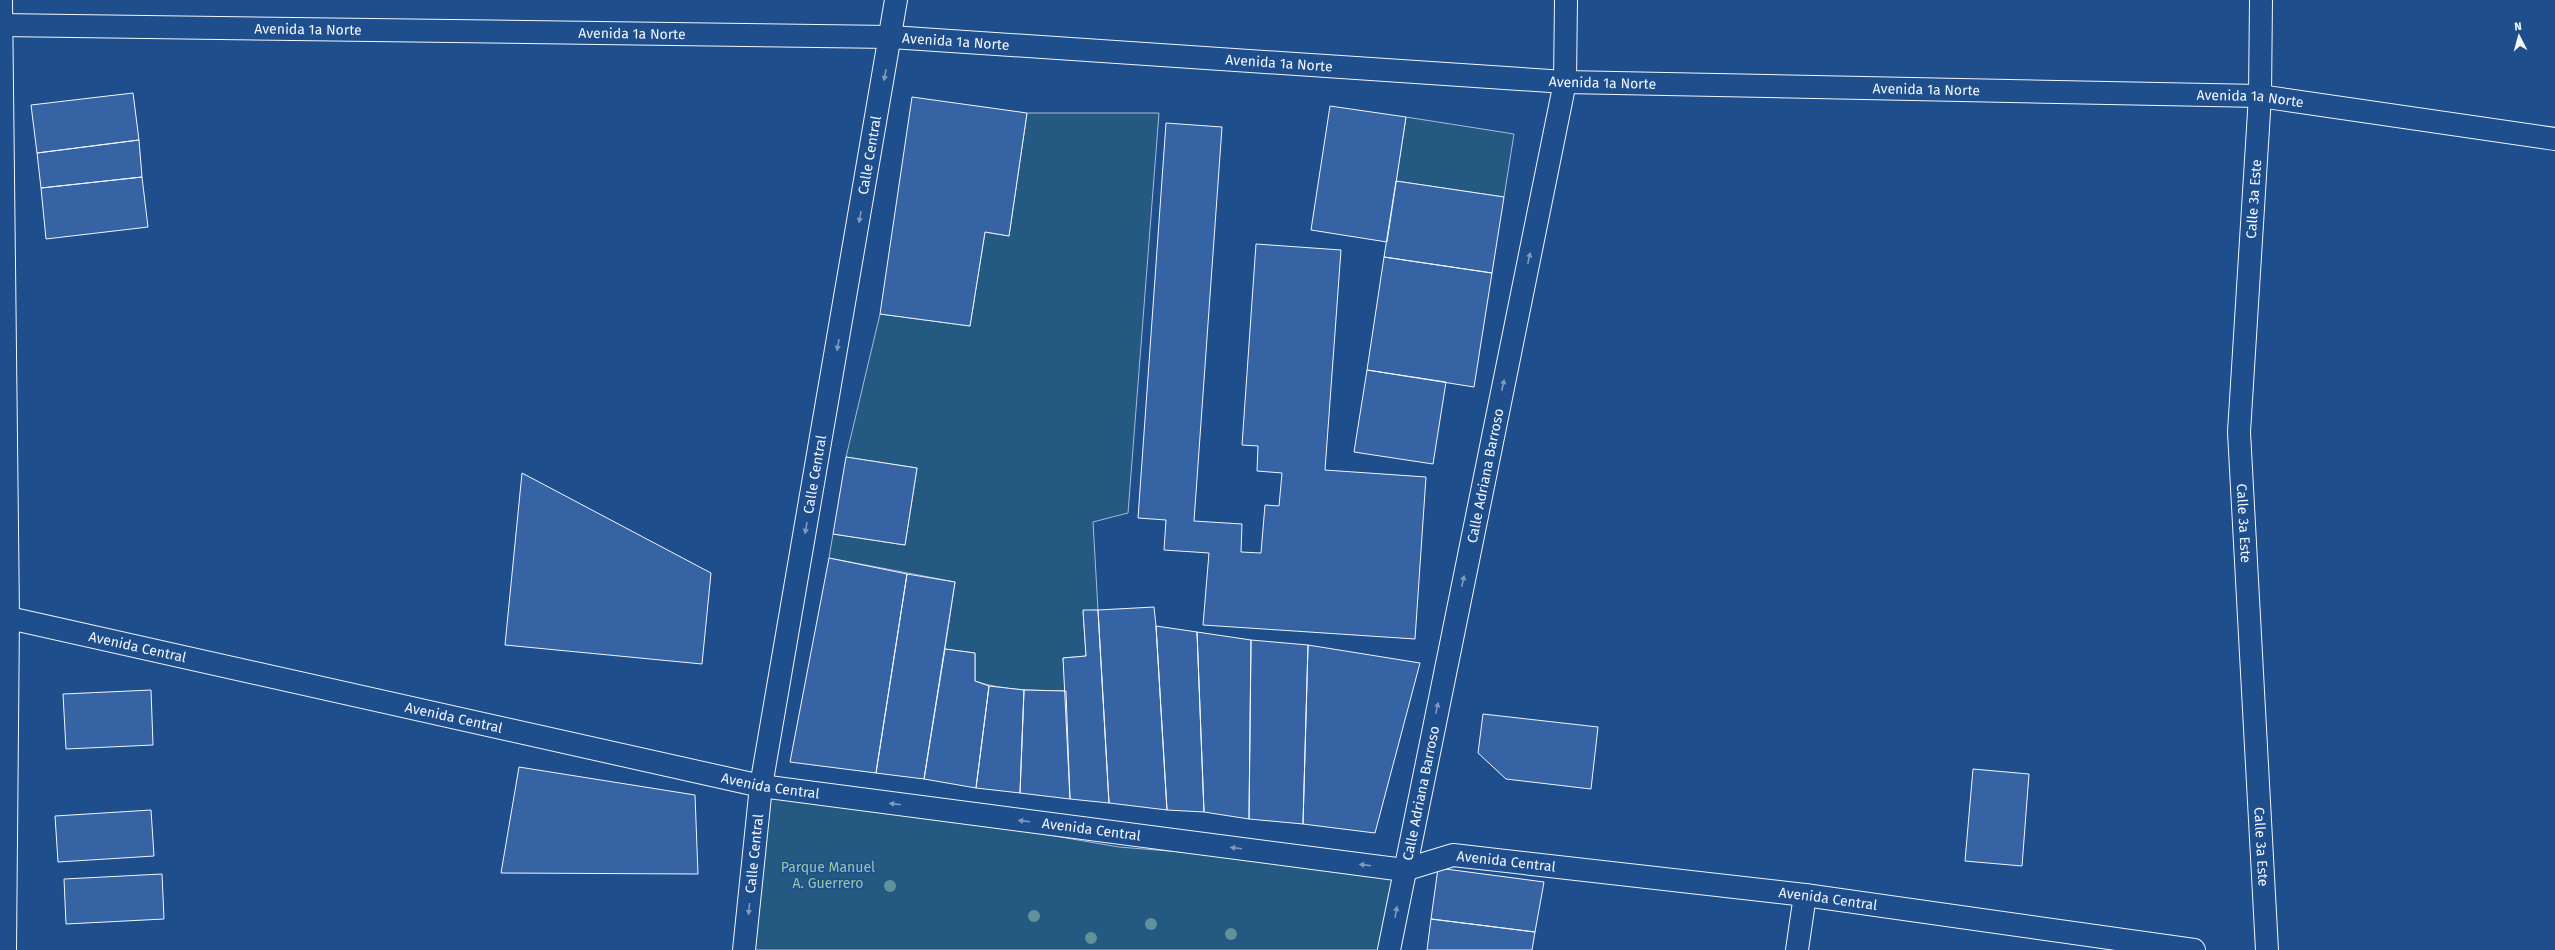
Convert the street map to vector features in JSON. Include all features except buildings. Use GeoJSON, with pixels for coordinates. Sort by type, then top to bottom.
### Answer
{"type":"FeatureCollection","features":[{"type":"Feature","properties":{"kind":"street"},"geometry":{"type":"LineString","coordinates":[[1,0],[5,950]]}},
{"type":"Feature","properties":{"kind":"street","name":"Calle Central"},"geometry":{"type":"LineString","coordinates":[[744,950],[761,786],[891,37],[896,0]]}},
{"type":"Feature","properties":{"kind":"street","name":"Calle Adriana Barroso"},"geometry":{"type":"LineString","coordinates":[[1390,950],[1404,870],[1565,82],[1566,0]]}},
{"type":"Feature","properties":{"kind":"street","name":"Calle 3a Este"},"geometry":{"type":"LineString","coordinates":[[2261,0],[2260,96],[2239,432],[2267,950]]}},
{"type":"Feature","properties":{"kind":"street","name":"Avenida 1a Norte"},"geometry":{"type":"LineString","coordinates":[[1,25],[891,37],[1565,82],[2260,96],[2555,139]]}},
{"type":"Feature","properties":{"kind":"street","name":"Avenida Central"},"geometry":{"type":"LineString","coordinates":[[4,616],[761,786],[1404,870],[1454,855],[1805,895],[2194,950]]}},
{"type":"Feature","properties":{"kind":"street"},"geometry":{"type":"LineString","coordinates":[[1797,950],[1805,895]]}},
{"type":"Feature","properties":{"kind":"green space"},"geometry":{"type":"Polygon","coordinates":[[[1027,113],[1159,113],[1128,513],[1093,522],[1098,610],[1083,611],[1086,656],[1063,658],[1066,691],[997,687],[975,681],[975,653],[945,649],[955,582],[829,558],[833,534],[905,545],[917,468],[846,457],[880,314],[970,326],[985,232],[1009,236],[1027,113]]]}},
{"type":"Feature","properties":{"kind":"green space"},"geometry":{"type":"Polygon","coordinates":[[[1406,117],[1514,134],[1504,197],[1396,181],[1406,117]]]}},
{"type":"Feature","properties":{"kind":"green space","name":"Parque Manuel A. Guerrero"},"geometry":{"type":"Polygon","coordinates":[[[761,786],[1119,847],[1404,870],[1389,950],[744,950],[761,786]]]}}]}
